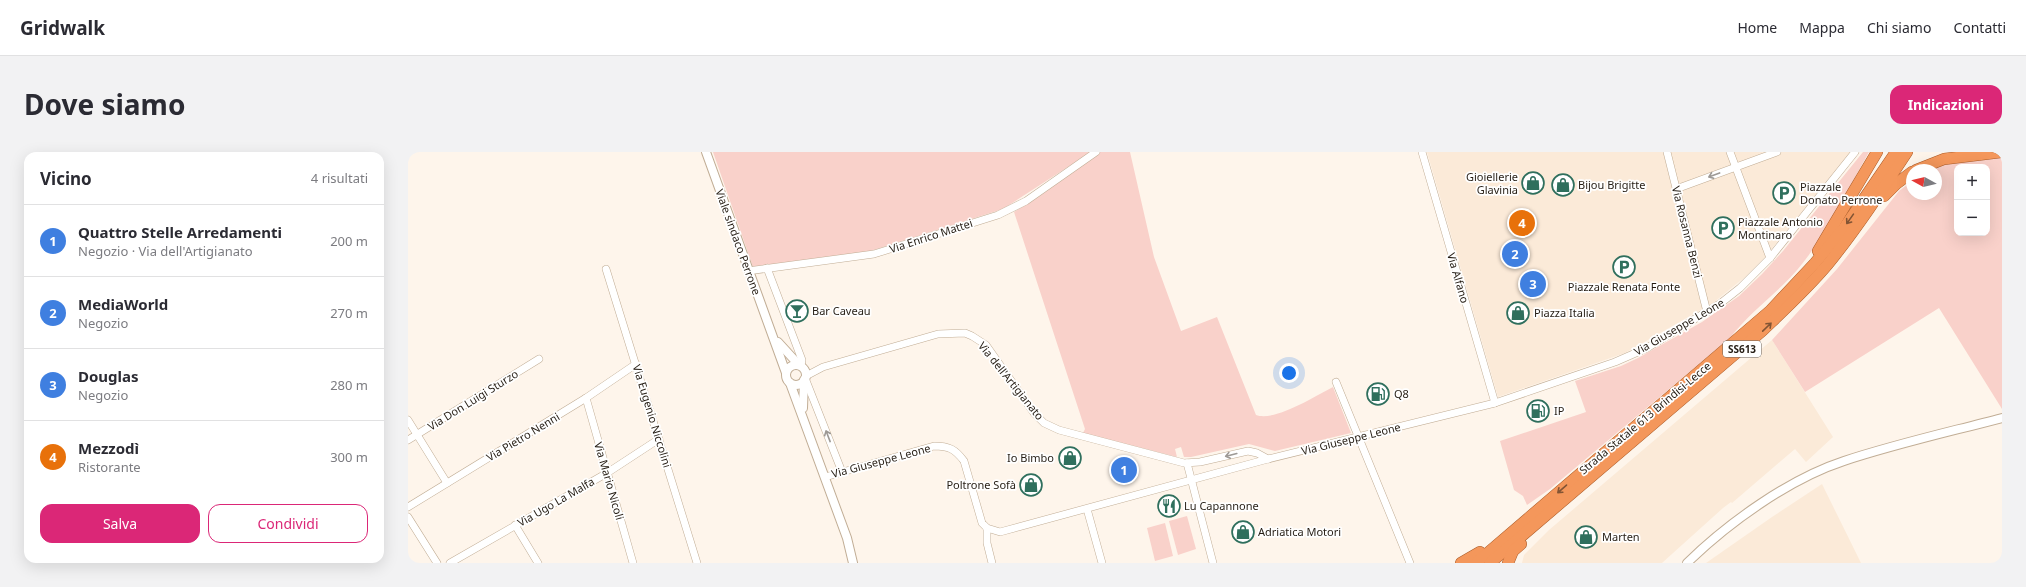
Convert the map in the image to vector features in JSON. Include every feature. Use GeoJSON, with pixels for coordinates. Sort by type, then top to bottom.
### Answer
{"type":"FeatureCollection","features":[{"type":"Feature","properties":{"kind":"highway"},"geometry":{"type":"LineString","coordinates":[[1741,337],[1816,254],[1877,152]]}},
{"type":"Feature","properties":{"kind":"highway","name":"Strada Statale 613 Brindisi-Lecce"},"geometry":{"type":"LineString","coordinates":[[1476,563],[1741,337],[1775,306],[1815,263],[1844,228],[1896,152]]}},
{"type":"Feature","properties":{"kind":"highway","name":"Strada Statale 613 Brindisi-Lecce"},"geometry":{"type":"LineString","coordinates":[[1490,563],[1762,331],[1827,264],[1856,226],[1907,152]]}},
{"type":"Feature","properties":{"kind":"highway"},"geometry":{"type":"LineString","coordinates":[[1931,164],[1944,159],[2002,152]]}},
{"type":"Feature","properties":{"kind":"highway"},"geometry":{"type":"LineString","coordinates":[[1827,264],[1837,257],[1888,192],[1906,177]]}},
{"type":"Feature","properties":{"kind":"highway"},"geometry":{"type":"LineString","coordinates":[[1508,563],[1513,551],[1573,500],[1586,482]]}},
{"type":"Feature","properties":{"kind":"highway"},"geometry":{"type":"LineString","coordinates":[[1461,563],[1477,555],[1534,507],[1546,503]]}},
{"type":"Feature","properties":{"kind":"street","name":"Viale sindaco Perrone"},"geometry":{"type":"LineString","coordinates":[[706,152],[786,373]]}},
{"type":"Feature","properties":{"kind":"street","name":"Via Enrico Mattei"},"geometry":{"type":"LineString","coordinates":[[748,271],[874,254],[998,215],[1026,201],[1096,152]]}},
{"type":"Feature","properties":{"kind":"street","name":"Via Alfano"},"geometry":{"type":"LineString","coordinates":[[1422,152],[1495,403]]}},
{"type":"Feature","properties":{"kind":"street","name":"Via Rosanna Benzi"},"geometry":{"type":"LineString","coordinates":[[1667,152],[1707,312]]}},
{"type":"Feature","properties":{"kind":"street"},"geometry":{"type":"LineString","coordinates":[[1730,152],[1770,258]]}},
{"type":"Feature","properties":{"kind":"street"},"geometry":{"type":"LineString","coordinates":[[1676,189],[1777,152]]}},
{"type":"Feature","properties":{"kind":"street","name":"Via Giuseppe Leone"},"geometry":{"type":"LineString","coordinates":[[825,477],[934,446],[949,447],[964,461],[982,523],[987,528],[1000,532],[1268,459],[1495,403],[1615,362],[1646,348],[1707,312],[1740,288],[1770,258],[1855,152]]}},
{"type":"Feature","properties":{"kind":"street"},"geometry":{"type":"LineString","coordinates":[[767,268],[802,360],[801,366],[805,378],[842,472]]}},
{"type":"Feature","properties":{"kind":"street","name":"Via Eugenio Niccolini"},"geometry":{"type":"LineString","coordinates":[[606,269],[697,563]]}},
{"type":"Feature","properties":{"kind":"street","name":"Viale sindaco Perrone"},"geometry":{"type":"LineString","coordinates":[[770,332],[783,349],[801,366]]}},
{"type":"Feature","properties":{"kind":"street","name":"Via dell'Artigianato"},"geometry":{"type":"LineString","coordinates":[[805,378],[822,367],[938,334],[965,333],[986,345],[1034,413],[1044,423],[1059,430],[1165,460],[1187,463],[1200,462],[1248,451],[1268,459]]}},
{"type":"Feature","properties":{"kind":"street","name":"Via Don Luigi Sturzo"},"geometry":{"type":"LineString","coordinates":[[408,440],[538,359]]}},
{"type":"Feature","properties":{"kind":"street","name":"Via Pietro Nenni"},"geometry":{"type":"LineString","coordinates":[[408,507],[586,398],[636,364]]}},
{"type":"Feature","properties":{"kind":"street"},"geometry":{"type":"LineString","coordinates":[[801,366],[791,366],[786,373],[847,538],[853,563]]}},
{"type":"Feature","properties":{"kind":"street","name":"Via dell'Artigianato"},"geometry":{"type":"LineString","coordinates":[[801,366],[822,367]]}},
{"type":"Feature","properties":{"kind":"street"},"geometry":{"type":"LineString","coordinates":[[790,383],[797,384],[805,378]]}},
{"type":"Feature","properties":{"kind":"street"},"geometry":{"type":"LineString","coordinates":[[805,378],[802,403],[805,425]]}},
{"type":"Feature","properties":{"kind":"street"},"geometry":{"type":"LineString","coordinates":[[1336,382],[1410,563]]}},
{"type":"Feature","properties":{"kind":"street","name":"Via Mario Nicoli"},"geometry":{"type":"LineString","coordinates":[[586,398],[633,563]]}},
{"type":"Feature","properties":{"kind":"street"},"geometry":{"type":"LineString","coordinates":[[1687,563],[1745,514],[1767,499],[1804,479],[1843,461],[2002,418]]}},
{"type":"Feature","properties":{"kind":"street"},"geometry":{"type":"LineString","coordinates":[[408,420],[447,483]]}},
{"type":"Feature","properties":{"kind":"street","name":"Via Ugo La Malfa"},"geometry":{"type":"LineString","coordinates":[[450,563],[607,473],[659,439]]}},
{"type":"Feature","properties":{"kind":"street"},"geometry":{"type":"LineString","coordinates":[[1187,463],[1190,480],[1213,563]]}},
{"type":"Feature","properties":{"kind":"street"},"geometry":{"type":"LineString","coordinates":[[1087,509],[1102,563]]}},
{"type":"Feature","properties":{"kind":"street"},"geometry":{"type":"LineString","coordinates":[[408,517],[437,563]]}},
{"type":"Feature","properties":{"kind":"street"},"geometry":{"type":"LineString","coordinates":[[515,526],[538,563]]}},
{"type":"Feature","properties":{"kind":"street"},"geometry":{"type":"LineString","coordinates":[[987,528],[987,543],[992,563]]}},
{"type":"Feature","properties":{"kind":"shaded area"},"geometry":{"type":"Polygon","coordinates":[[[713,152],[1091,152],[1003,209],[861,254],[753,267],[713,152]]]}},
{"type":"Feature","properties":{"kind":"shaded area"},"geometry":{"type":"Polygon","coordinates":[[[1100,152],[1130,152],[1154,257],[1181,331],[1217,317],[1256,415],[1274,415],[1284,412],[1333,387],[1351,433],[1275,451],[1249,444],[1191,457],[1184,457],[1181,447],[1175,449],[1177,457],[1083,433],[1085,429],[1014,212],[1041,195],[1100,152]]]}},
{"type":"Feature","properties":{"kind":"shaded area"},"geometry":{"type":"Polygon","coordinates":[[[1427,152],[1851,152],[1765,257],[1745,277],[1713,303],[1625,353],[1498,397],[1427,152]]]}},
{"type":"Feature","properties":{"kind":"shaded area"},"geometry":{"type":"Polygon","coordinates":[[[1863,152],[1869,152],[1838,209],[1812,251],[1794,274],[1747,318],[1730,338],[1550,489],[1527,505],[1523,496],[1514,490],[1500,441],[1586,412],[1575,381],[1621,366],[1638,358],[1702,322],[1739,296],[1783,251],[1863,152]]]}},
{"type":"Feature","properties":{"kind":"shaded area"},"geometry":{"type":"Polygon","coordinates":[[[2002,157],[2002,409],[1939,308],[1805,392],[1772,340],[1837,269],[1899,191],[1906,186],[1906,200],[1942,200],[1942,166],[1953,162],[2002,157]]]}},
{"type":"Feature","properties":{"kind":"shaded area"},"geometry":{"type":"Polygon","coordinates":[[[1772,340],[1833,437],[1806,462],[1795,449],[1732,503],[1731,502],[1723,508],[1662,563],[1522,563],[1524,555],[1549,530],[1772,340]]]}},
{"type":"Feature","properties":{"kind":"shaded area"},"geometry":{"type":"Polygon","coordinates":[[[1822,484],[1861,563],[1706,563],[1772,517],[1822,484]]]}},
{"type":"Feature","properties":{"kind":"shaded area"},"geometry":{"type":"Polygon","coordinates":[[[1187,516],[1196,549],[1178,555],[1169,521],[1187,516]]]}},
{"type":"Feature","properties":{"kind":"shaded area"},"geometry":{"type":"Polygon","coordinates":[[[1165,523],[1173,556],[1155,561],[1147,528],[1165,523]]]}},
{"type":"Feature","properties":{"kind":"place","name":"Gioiellerie Glavinia"},"geometry":{"type":"Point","coordinates":[1533,183]}},
{"type":"Feature","properties":{"kind":"place","name":"Bijou Brigitte"},"geometry":{"type":"Point","coordinates":[1563,185]}},
{"type":"Feature","properties":{"kind":"place","name":"Piazzale Donato Perrone"},"geometry":{"type":"Point","coordinates":[1784,193]}},
{"type":"Feature","properties":{"kind":"place","name":"Mezzodì"},"geometry":{"type":"Point","coordinates":[1522,223]}},
{"type":"Feature","properties":{"kind":"place","name":"Piazzale Antonio Montinaro"},"geometry":{"type":"Point","coordinates":[1723,228]}},
{"type":"Feature","properties":{"kind":"place","name":"MediaWorld"},"geometry":{"type":"Point","coordinates":[1515,254]}},
{"type":"Feature","properties":{"kind":"place","name":"Piazzale Renata Fonte"},"geometry":{"type":"Point","coordinates":[1624,267]}},
{"type":"Feature","properties":{"kind":"place","name":"Douglas"},"geometry":{"type":"Point","coordinates":[1533,284]}},
{"type":"Feature","properties":{"kind":"place","name":"Bar Caveau"},"geometry":{"type":"Point","coordinates":[797,311]}},
{"type":"Feature","properties":{"kind":"place","name":"Piazza Italia"},"geometry":{"type":"Point","coordinates":[1518,313]}},
{"type":"Feature","properties":{"kind":"place","name":"Q8"},"geometry":{"type":"Point","coordinates":[1378,394]}},
{"type":"Feature","properties":{"kind":"place","name":"IP"},"geometry":{"type":"Point","coordinates":[1538,411]}},
{"type":"Feature","properties":{"kind":"place","name":"Io Bimbo"},"geometry":{"type":"Point","coordinates":[1070,458]}},
{"type":"Feature","properties":{"kind":"place","name":"Quattro Stelle Arredamenti"},"geometry":{"type":"Point","coordinates":[1124,470]}},
{"type":"Feature","properties":{"kind":"place","name":"Poltrone Sofà"},"geometry":{"type":"Point","coordinates":[1031,485]}},
{"type":"Feature","properties":{"kind":"place","name":"Lu Capannone"},"geometry":{"type":"Point","coordinates":[1169,506]}},
{"type":"Feature","properties":{"kind":"place","name":"Adriatica Motori"},"geometry":{"type":"Point","coordinates":[1243,532]}},
{"type":"Feature","properties":{"kind":"place","name":"Marten"},"geometry":{"type":"Point","coordinates":[1586,537]}}]}
